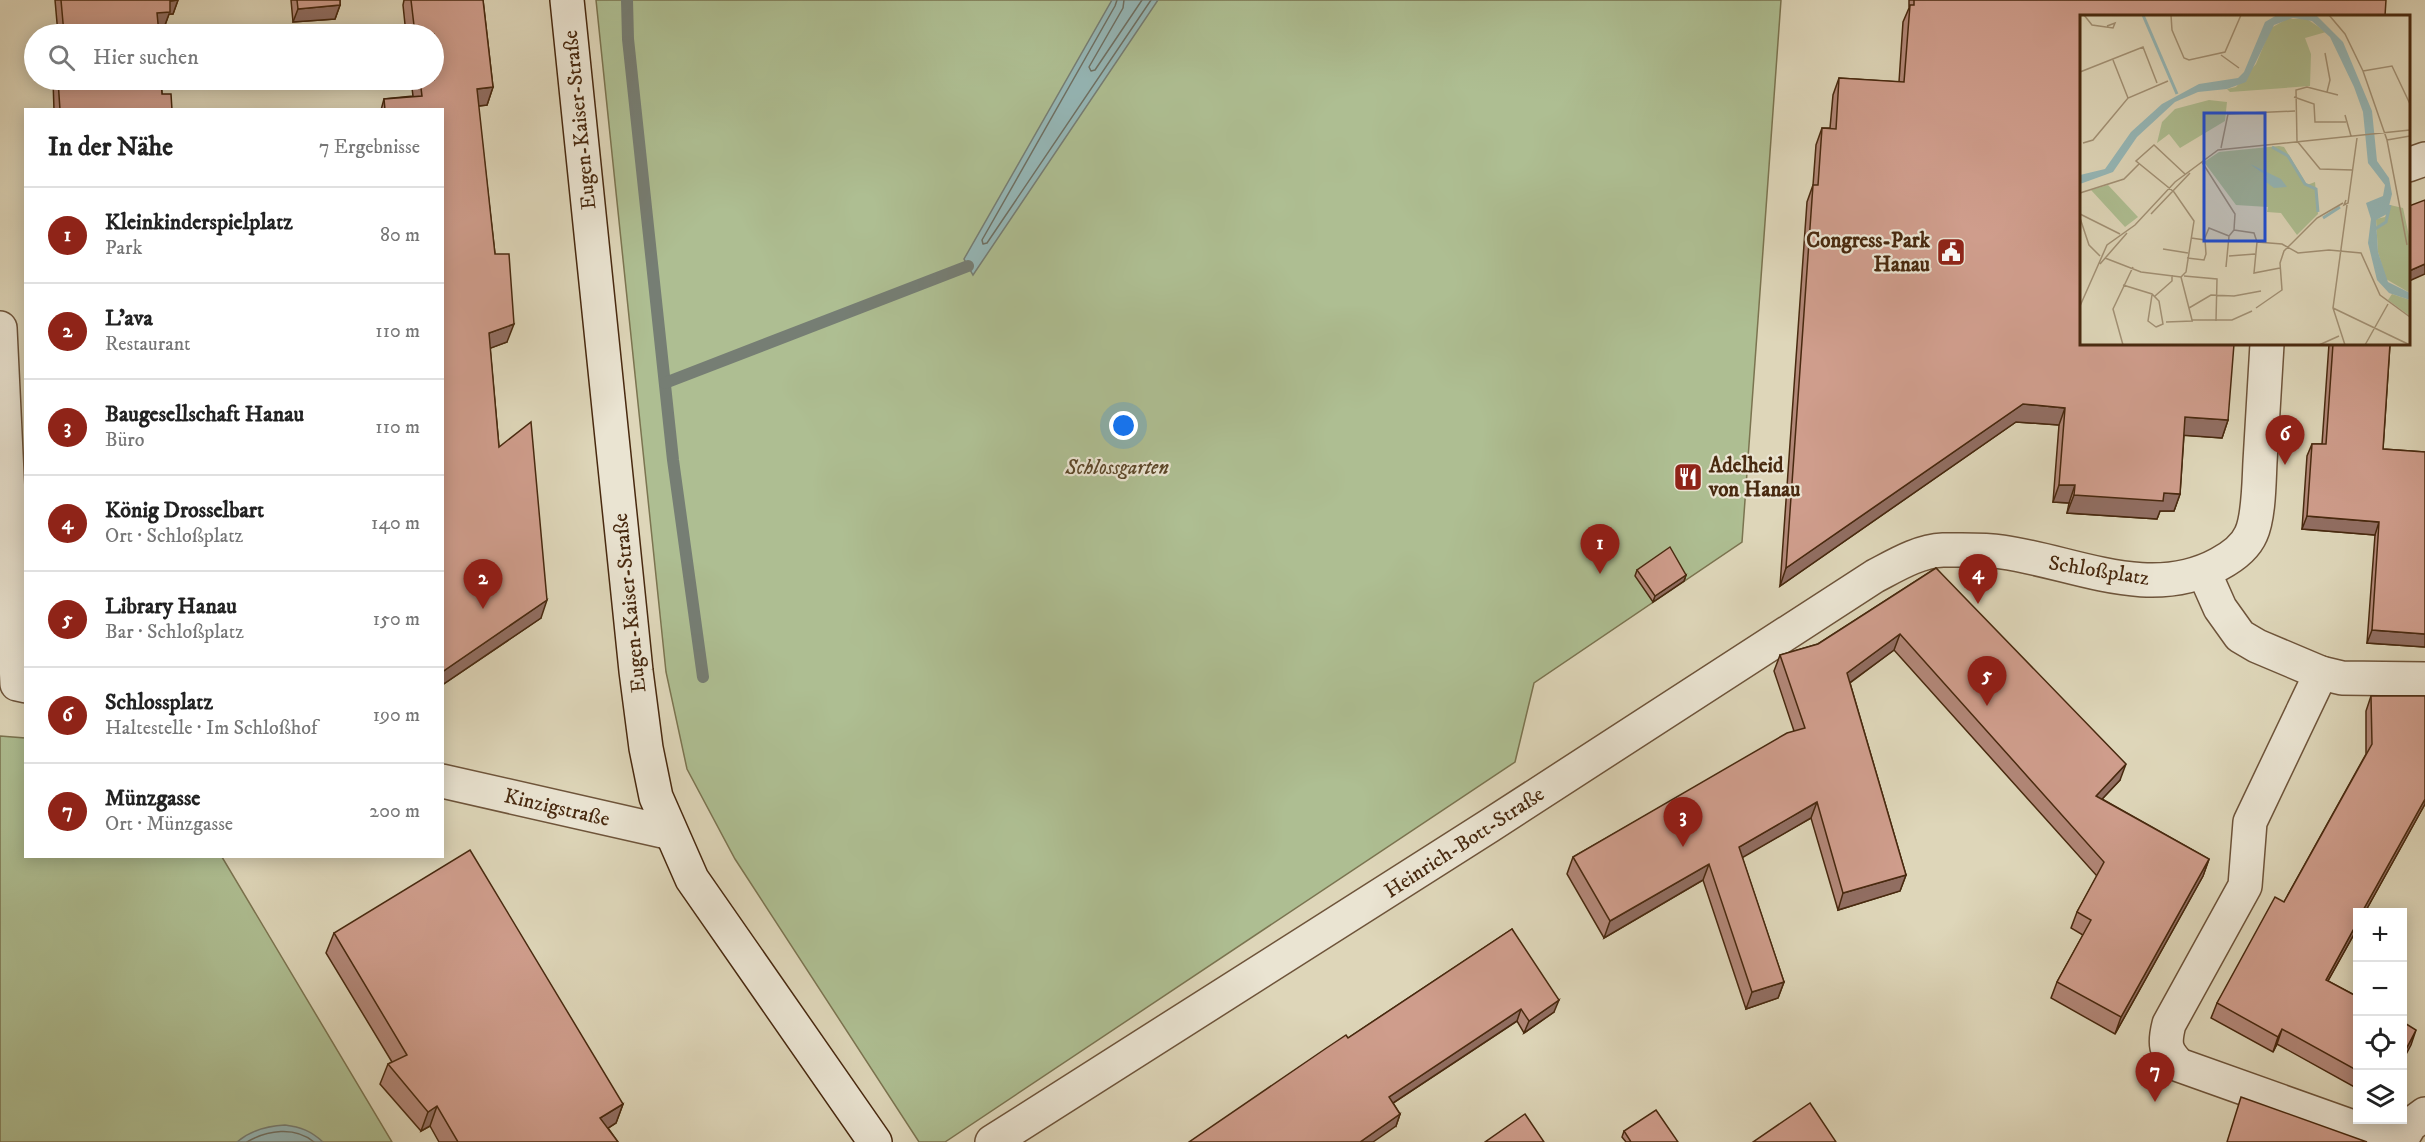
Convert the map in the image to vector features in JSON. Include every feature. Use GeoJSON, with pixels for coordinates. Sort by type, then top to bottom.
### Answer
{"type":"FeatureCollection","features":[{"type":"Feature","properties":{"kind":"street","name":"Eugen-Kaiser-Straße"},"geometry":{"type":"LineString","coordinates":[[567,0],[636,670],[646,748],[656,797],[692,879],[875,1142]]}},
{"type":"Feature","properties":{"kind":"street"},"geometry":{"type":"LineString","coordinates":[[2410,165],[2425,159]]}},
{"type":"Feature","properties":{"kind":"street"},"geometry":{"type":"LineString","coordinates":[[0,328],[21,685]]}},
{"type":"Feature","properties":{"kind":"street","name":"Schloßplatz"},"geometry":{"type":"LineString","coordinates":[[1939,550],[2002,552],[2094,573],[2138,580],[2171,580],[2204,572],[2230,558],[2243,547],[2252,533],[2260,485],[2267,345]]}},
{"type":"Feature","properties":{"kind":"street","name":"Heinrich-Bott-Straße"},"geometry":{"type":"LineString","coordinates":[[992,1142],[1498,820],[1875,576],[1908,559],[1939,550]]}},
{"type":"Feature","properties":{"kind":"street"},"geometry":{"type":"LineString","coordinates":[[2204,572],[2220,608],[2240,636],[2257,646],[2321,673],[2361,680],[2425,679]]}},
{"type":"Feature","properties":{"kind":"street"},"geometry":{"type":"LineString","coordinates":[[2321,673],[2250,822],[2245,886],[2169,1024],[2166,1038],[2168,1054],[2179,1065],[2395,1142]]}},
{"type":"Feature","properties":{"kind":"street","name":"Kinzigstraße"},"geometry":{"type":"LineString","coordinates":[[444,781],[671,833]]}},
{"type":"Feature","properties":{"kind":"street"},"geometry":{"type":"LineString","coordinates":[[2400,1142],[2410,1125],[2425,1114]]}},
{"type":"Feature","properties":{"kind":"green space","name":"Schlossgarten"},"geometry":{"type":"Polygon","coordinates":[[[596,0],[1781,0],[1742,542],[1534,683],[1515,762],[945,1142],[919,1142],[735,859],[687,769],[666,672],[596,0]]]}},
{"type":"Feature","properties":{"kind":"green space"},"geometry":{"type":"Polygon","coordinates":[[[0,736],[24,738],[24,858],[223,858],[392,1142],[0,1142],[0,736]]]}},
{"type":"Feature","properties":{"kind":"water"},"geometry":{"type":"Polygon","coordinates":[[[1112,0],[1158,0],[973,275],[964,259],[1112,0]]]}},
{"type":"Feature","properties":{"kind":"water"},"geometry":{"type":"Polygon","coordinates":[[[285,1125],[306,1130],[323,1142],[237,1142],[260,1129],[285,1125]]]}},
{"type":"Feature","properties":{"kind":"building"},"geometry":{"type":"Polygon","coordinates":[[[61,0],[178,0],[170,1],[170,12],[157,13],[158,24],[63,24],[61,0]]]}},
{"type":"Feature","properties":{"kind":"building"},"geometry":{"type":"Polygon","coordinates":[[[297,0],[340,0],[340,5],[298,9],[297,0]]]}},
{"type":"Feature","properties":{"kind":"building"},"geometry":{"type":"Polygon","coordinates":[[[411,0],[483,0],[493,87],[477,89],[495,254],[509,254],[514,324],[489,333],[499,447],[531,422],[547,600],[444,671],[444,108],[385,108],[384,99],[422,96],[421,90],[444,90],[444,24],[414,24],[411,0]]]}},
{"type":"Feature","properties":{"kind":"building","name":"Congress-Park Hanau"},"geometry":{"type":"Polygon","coordinates":[[[1914,0],[2386,0],[2385,15],[2080,15],[2080,345],[2234,345],[2228,420],[2185,417],[2180,494],[2164,493],[2163,501],[2074,495],[2075,485],[2059,485],[2065,408],[2023,404],[1786,568],[1813,185],[1818,185],[1822,128],[1836,129],[1839,78],[1904,82],[1910,5],[1914,5],[1914,0]]]}},
{"type":"Feature","properties":{"kind":"building"},"geometry":{"type":"Polygon","coordinates":[[[59,90],[162,90],[162,94],[171,94],[172,108],[60,108],[59,90]]]}},
{"type":"Feature","properties":{"kind":"building"},"geometry":{"type":"Polygon","coordinates":[[[2425,200],[2425,264],[2410,271],[2410,206],[2425,200]]]}},
{"type":"Feature","properties":{"kind":"building"},"geometry":{"type":"Polygon","coordinates":[[[2333,345],[2390,345],[2383,449],[2425,452],[2425,634],[2372,630],[2379,522],[2307,516],[2312,444],[2326,444],[2333,345]]]}},
{"type":"Feature","properties":{"kind":"building"},"geometry":{"type":"Polygon","coordinates":[[[1670,547],[1686,575],[1655,596],[1637,570],[1670,547]]]}},
{"type":"Feature","properties":{"kind":"building"},"geometry":{"type":"Polygon","coordinates":[[[1936,568],[2126,764],[2096,796],[2209,859],[2121,1017],[2057,982],[2091,920],[2077,912],[2104,862],[1900,634],[1847,673],[1906,875],[1843,893],[1817,802],[1739,847],[1784,982],[1752,992],[1709,864],[1610,921],[1573,857],[1787,733],[1805,728],[1780,655],[1818,644],[1936,568]]]}},
{"type":"Feature","properties":{"kind":"building"},"geometry":{"type":"Polygon","coordinates":[[[2371,696],[2425,696],[2425,799],[2364,908],[2353,908],[2353,930],[2326,980],[2353,994],[2353,1068],[2282,1029],[2278,1037],[2217,1003],[2275,897],[2284,902],[2372,744],[2371,696]]]}},
{"type":"Feature","properties":{"kind":"building"},"geometry":{"type":"Polygon","coordinates":[[[470,850],[623,1104],[600,1118],[618,1142],[458,1142],[437,1106],[428,1112],[388,1064],[407,1055],[334,933],[470,850]]]}},
{"type":"Feature","properties":{"kind":"building"},"geometry":{"type":"Polygon","coordinates":[[[1512,929],[1559,1000],[1529,1021],[1521,1009],[1389,1097],[1400,1114],[1360,1142],[1189,1142],[1346,1035],[1348,1038],[1512,929]]]}},
{"type":"Feature","properties":{"kind":"building"},"geometry":{"type":"Polygon","coordinates":[[[2407,1024],[2416,1030],[2407,1047],[2407,1024]]]}},
{"type":"Feature","properties":{"kind":"building"},"geometry":{"type":"Polygon","coordinates":[[[2241,1097],[2367,1142],[2227,1142],[2241,1097]]]}},
{"type":"Feature","properties":{"kind":"building"},"geometry":{"type":"Polygon","coordinates":[[[1810,1103],[1836,1142],[1753,1142],[1810,1103]]]}},
{"type":"Feature","properties":{"kind":"building"},"geometry":{"type":"Polygon","coordinates":[[[1656,1110],[1678,1142],[1631,1142],[1624,1131],[1656,1110]]]}},
{"type":"Feature","properties":{"kind":"building"},"geometry":{"type":"Polygon","coordinates":[[[1525,1114],[1544,1142],[1485,1142],[1525,1114]]]}},
{"type":"Feature","properties":{"kind":"waterway"},"geometry":{"type":"LineString","coordinates":[[627,0],[628,39],[673,460],[703,677]]}},
{"type":"Feature","properties":{"kind":"waterway"},"geometry":{"type":"LineString","coordinates":[[665,383],[968,266]]}},
{"type":"Feature","properties":{"kind":"place","name":"Congress-Park Hanau"},"geometry":{"type":"Point","coordinates":[1951,252]}},
{"type":"Feature","properties":{"kind":"place","name":"Schlossplatz"},"geometry":{"type":"Point","coordinates":[2285,465]}},
{"type":"Feature","properties":{"kind":"place","name":"Adelheid von Hanau"},"geometry":{"type":"Point","coordinates":[1688,477]}},
{"type":"Feature","properties":{"kind":"place","name":"Kleinkinderspielplatz"},"geometry":{"type":"Point","coordinates":[1600,574]}},
{"type":"Feature","properties":{"kind":"place","name":"König Drosselbart"},"geometry":{"type":"Point","coordinates":[1978,604]}},
{"type":"Feature","properties":{"kind":"place","name":"L'ava"},"geometry":{"type":"Point","coordinates":[483,609]}},
{"type":"Feature","properties":{"kind":"place","name":"Library Hanau"},"geometry":{"type":"Point","coordinates":[1987,706]}},
{"type":"Feature","properties":{"kind":"place","name":"Baugesellschaft Hanau"},"geometry":{"type":"Point","coordinates":[1683,847]}},
{"type":"Feature","properties":{"kind":"place","name":"Münzgasse"},"geometry":{"type":"Point","coordinates":[2155,1102]}}]}
